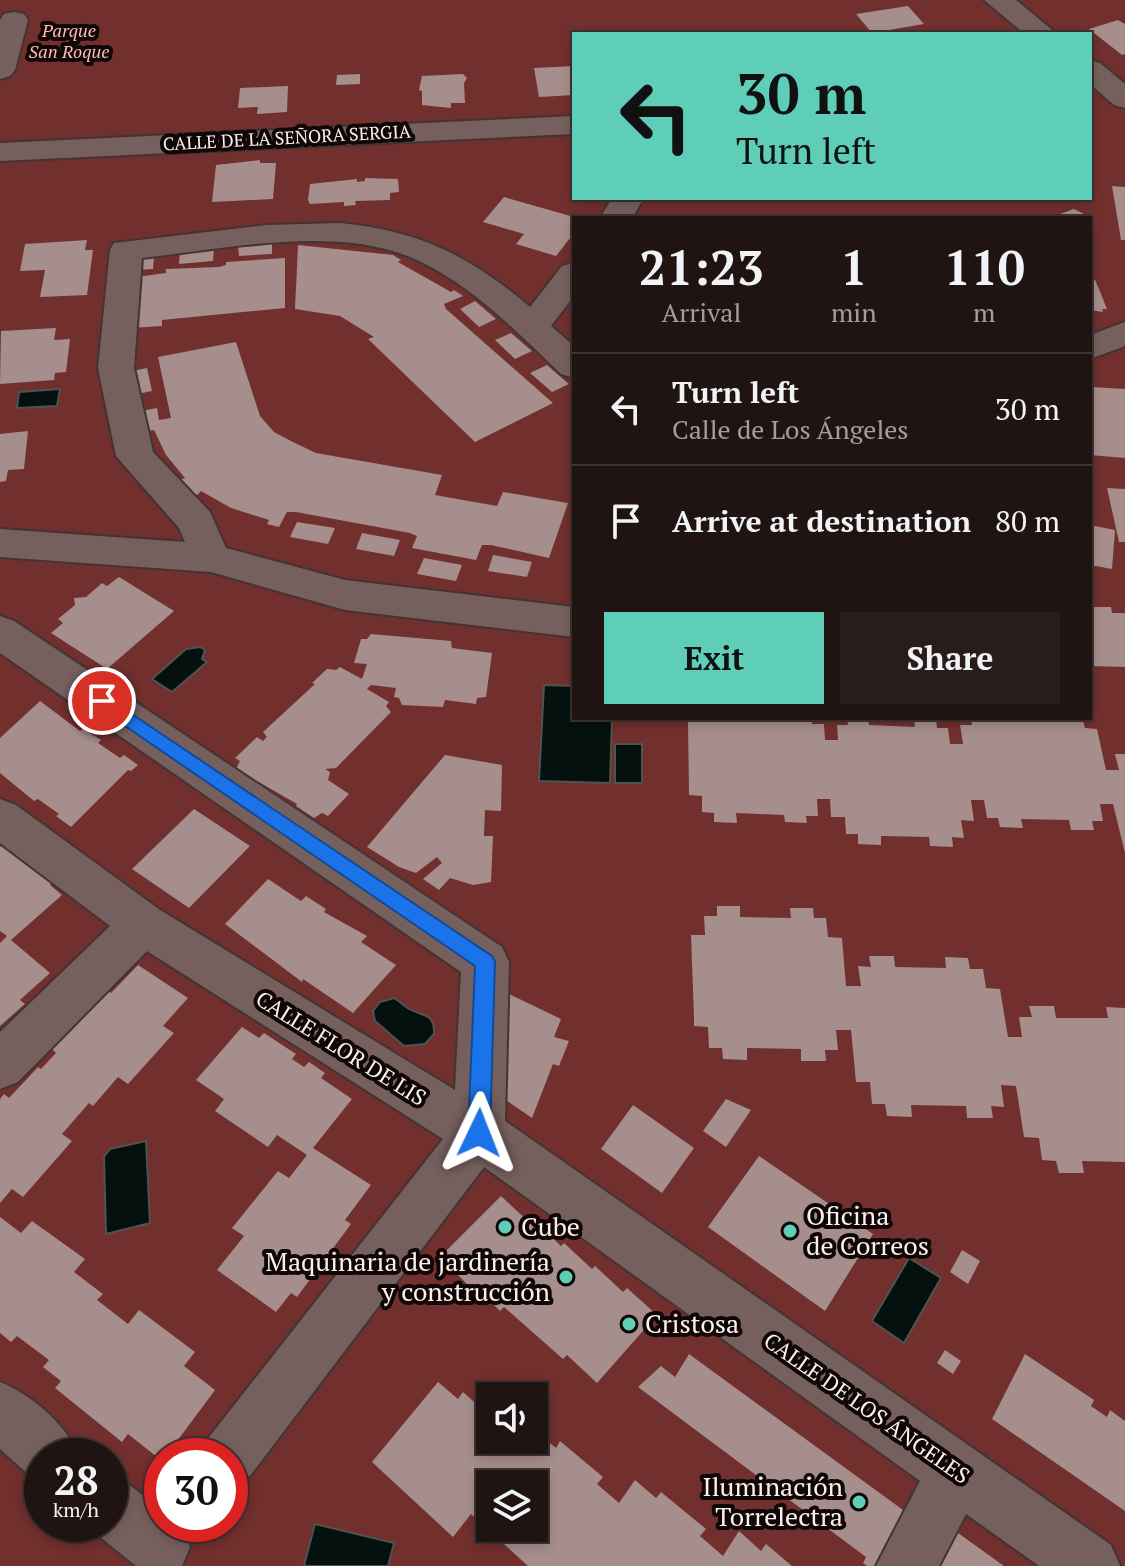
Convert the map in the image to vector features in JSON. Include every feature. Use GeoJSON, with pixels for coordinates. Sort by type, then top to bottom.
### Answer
{"type":"FeatureCollection","features":[{"type":"Feature","properties":{"kind":"street"},"geometry":{"type":"LineString","coordinates":[[998,0],[1040,32]]}},
{"type":"Feature","properties":{"kind":"street"},"geometry":{"type":"LineString","coordinates":[[0,70],[14,20]]}},
{"type":"Feature","properties":{"kind":"street"},"geometry":{"type":"LineString","coordinates":[[1092,71],[1125,100]]}},
{"type":"Feature","properties":{"kind":"street"},"geometry":{"type":"LineString","coordinates":[[1092,103],[1125,100]]}},
{"type":"Feature","properties":{"kind":"street","name":"CALLE DE LA SEÑORA SERGIA"},"geometry":{"type":"LineString","coordinates":[[0,152],[572,125]]}},
{"type":"Feature","properties":{"kind":"street"},"geometry":{"type":"LineString","coordinates":[[211,558],[196,522],[135,456],[116,368],[126,250],[298,233],[355,235],[406,244],[448,263],[532,327],[572,364]]}},
{"type":"Feature","properties":{"kind":"street"},"geometry":{"type":"LineString","coordinates":[[532,327],[572,276]]}},
{"type":"Feature","properties":{"kind":"street"},"geometry":{"type":"LineString","coordinates":[[1092,347],[1125,333]]}},
{"type":"Feature","properties":{"kind":"street"},"geometry":{"type":"LineString","coordinates":[[7,554],[211,558],[345,595],[572,622]]}},
{"type":"Feature","properties":{"kind":"street"},"geometry":{"type":"LineString","coordinates":[[0,632],[485,962],[479,1133],[244,1438]]}},
{"type":"Feature","properties":{"kind":"street","name":"CALLE FLOR DE LIS"},"geometry":{"type":"LineString","coordinates":[[0,818],[143,924],[479,1133]]}},
{"type":"Feature","properties":{"kind":"street"},"geometry":{"type":"LineString","coordinates":[[0,1066],[143,924]]}},
{"type":"Feature","properties":{"kind":"street","name":"CALLE DE LOS ÁNGELES"},"geometry":{"type":"LineString","coordinates":[[479,1133],[1090,1566]]}},
{"type":"Feature","properties":{"kind":"street"},"geometry":{"type":"LineString","coordinates":[[0,1410],[30,1438]]}},
{"type":"Feature","properties":{"kind":"street"},"geometry":{"type":"LineString","coordinates":[[906,1566],[957,1472]]}},
{"type":"Feature","properties":{"kind":"street"},"geometry":{"type":"LineString","coordinates":[[128,1519],[167,1546]]}},
{"type":"Feature","properties":{"kind":"green space","name":"Parque San Roque"},"geometry":{"type":"Polygon","coordinates":[[[0,0],[1125,0],[1125,1566],[0,1566],[0,0]]]}},
{"type":"Feature","properties":{"kind":"shaded area"},"geometry":{"type":"Polygon","coordinates":[[[60,389],[57,406],[17,408],[19,392],[60,389]]]}},
{"type":"Feature","properties":{"kind":"shaded area"},"geometry":{"type":"Polygon","coordinates":[[[200,647],[205,650],[202,659],[207,662],[172,692],[152,679],[186,649],[200,647]]]}},
{"type":"Feature","properties":{"kind":"shaded area"},"geometry":{"type":"Polygon","coordinates":[[[544,685],[572,686],[572,720],[612,720],[610,783],[539,781],[544,685]]]}},
{"type":"Feature","properties":{"kind":"shaded area"},"geometry":{"type":"Polygon","coordinates":[[[615,744],[642,744],[642,783],[615,783],[615,744]]]}},
{"type":"Feature","properties":{"kind":"shaded area"},"geometry":{"type":"Polygon","coordinates":[[[394,998],[432,1021],[434,1034],[425,1044],[404,1046],[375,1021],[373,1011],[380,1002],[394,998]]]}},
{"type":"Feature","properties":{"kind":"shaded area"},"geometry":{"type":"Polygon","coordinates":[[[146,1141],[150,1223],[106,1234],[104,1157],[110,1149],[146,1141]]]}},
{"type":"Feature","properties":{"kind":"shaded area"},"geometry":{"type":"Polygon","coordinates":[[[909,1258],[941,1278],[904,1343],[872,1321],[909,1258]]]}},
{"type":"Feature","properties":{"kind":"shaded area"},"geometry":{"type":"Polygon","coordinates":[[[315,1524],[394,1543],[388,1566],[304,1566],[315,1524]]]}},
{"type":"Feature","properties":{"kind":"building"},"geometry":{"type":"Polygon","coordinates":[[[908,6],[924,24],[871,32],[856,14],[908,6]]]}},
{"type":"Feature","properties":{"kind":"building"},"geometry":{"type":"Polygon","coordinates":[[[1118,20],[1125,24],[1125,54],[1122,55],[1089,29],[1118,20]]]}},
{"type":"Feature","properties":{"kind":"building"},"geometry":{"type":"Polygon","coordinates":[[[572,66],[572,95],[539,97],[534,68],[572,66]]]}},
{"type":"Feature","properties":{"kind":"building"},"geometry":{"type":"Polygon","coordinates":[[[360,74],[360,84],[336,85],[337,75],[360,74]]]}},
{"type":"Feature","properties":{"kind":"building"},"geometry":{"type":"Polygon","coordinates":[[[463,74],[467,78],[464,83],[465,103],[451,103],[451,108],[422,105],[422,91],[419,90],[422,76],[463,74]]]}},
{"type":"Feature","properties":{"kind":"building"},"geometry":{"type":"Polygon","coordinates":[[[288,86],[287,112],[257,114],[258,107],[238,108],[240,88],[288,86]]]}},
{"type":"Feature","properties":{"kind":"building"},"geometry":{"type":"Polygon","coordinates":[[[260,160],[260,163],[276,163],[273,199],[212,202],[216,165],[260,160]]]}},
{"type":"Feature","properties":{"kind":"building"},"geometry":{"type":"Polygon","coordinates":[[[365,178],[398,179],[399,192],[390,193],[390,200],[355,201],[356,205],[344,206],[344,202],[310,204],[308,200],[310,184],[357,179],[357,182],[365,181],[365,178]]]}},
{"type":"Feature","properties":{"kind":"building"},"geometry":{"type":"Polygon","coordinates":[[[1112,186],[1125,187],[1125,240],[1121,240],[1112,186]]]}},
{"type":"Feature","properties":{"kind":"building"},"geometry":{"type":"Polygon","coordinates":[[[504,197],[572,216],[572,236],[556,256],[516,244],[524,234],[483,222],[504,197]]]}},
{"type":"Feature","properties":{"kind":"building"},"geometry":{"type":"Polygon","coordinates":[[[1074,209],[1085,216],[1061,216],[1074,209]]]}},
{"type":"Feature","properties":{"kind":"building"},"geometry":{"type":"Polygon","coordinates":[[[87,240],[85,250],[93,250],[87,295],[40,297],[45,270],[20,271],[25,244],[87,240]]]}},
{"type":"Feature","properties":{"kind":"building"},"geometry":{"type":"Polygon","coordinates":[[[272,242],[272,254],[239,256],[238,245],[272,242]]]}},
{"type":"Feature","properties":{"kind":"building"},"geometry":{"type":"Polygon","coordinates":[[[298,245],[393,255],[401,260],[398,262],[451,292],[454,290],[463,296],[444,304],[446,309],[553,403],[475,442],[368,339],[374,337],[340,316],[295,309],[298,245]]]}},
{"type":"Feature","properties":{"kind":"building"},"geometry":{"type":"Polygon","coordinates":[[[214,250],[213,261],[179,264],[180,252],[214,250]]]}},
{"type":"Feature","properties":{"kind":"building"},"geometry":{"type":"Polygon","coordinates":[[[154,258],[153,269],[136,270],[137,259],[154,258]]]}},
{"type":"Feature","properties":{"kind":"building"},"geometry":{"type":"Polygon","coordinates":[[[285,258],[285,308],[162,320],[162,326],[131,328],[136,277],[166,273],[166,269],[219,267],[226,265],[226,262],[285,258]]]}},
{"type":"Feature","properties":{"kind":"building"},"geometry":{"type":"Polygon","coordinates":[[[1092,280],[1095,280],[1107,309],[1102,309],[1103,312],[1092,310],[1092,280]]]}},
{"type":"Feature","properties":{"kind":"building"},"geometry":{"type":"Polygon","coordinates":[[[475,301],[496,319],[479,327],[460,309],[475,301]]]}},
{"type":"Feature","properties":{"kind":"building"},"geometry":{"type":"Polygon","coordinates":[[[56,328],[54,340],[70,339],[66,372],[55,373],[54,380],[0,384],[1,331],[56,328]]]}},
{"type":"Feature","properties":{"kind":"building"},"geometry":{"type":"Polygon","coordinates":[[[511,333],[532,351],[515,359],[495,340],[511,333]]]}},
{"type":"Feature","properties":{"kind":"building"},"geometry":{"type":"Polygon","coordinates":[[[236,342],[260,416],[274,432],[293,442],[316,453],[442,475],[435,495],[497,506],[503,492],[568,503],[549,558],[482,545],[476,560],[412,548],[417,536],[410,533],[296,512],[287,512],[279,527],[267,524],[269,520],[231,508],[201,491],[197,495],[180,480],[185,478],[166,455],[154,430],[149,431],[136,412],[157,408],[159,420],[171,418],[158,357],[236,342]]]}},
{"type":"Feature","properties":{"kind":"building"},"geometry":{"type":"Polygon","coordinates":[[[547,365],[569,384],[552,392],[530,373],[547,365]]]}},
{"type":"Feature","properties":{"kind":"building"},"geometry":{"type":"Polygon","coordinates":[[[147,368],[152,391],[132,395],[127,372],[147,368]]]}},
{"type":"Feature","properties":{"kind":"building"},"geometry":{"type":"Polygon","coordinates":[[[1093,387],[1125,389],[1125,458],[1092,455],[1093,387]]]}},
{"type":"Feature","properties":{"kind":"building"},"geometry":{"type":"Polygon","coordinates":[[[28,431],[24,469],[8,470],[6,481],[0,482],[0,434],[28,431]]]}},
{"type":"Feature","properties":{"kind":"building"},"geometry":{"type":"Polygon","coordinates":[[[1107,488],[1125,489],[1125,542],[1119,542],[1107,488]]]}},
{"type":"Feature","properties":{"kind":"building"},"geometry":{"type":"Polygon","coordinates":[[[297,522],[335,528],[328,544],[290,537],[297,522]]]}},
{"type":"Feature","properties":{"kind":"building"},"geometry":{"type":"Polygon","coordinates":[[[1092,525],[1115,530],[1112,569],[1092,565],[1092,525]]]}},
{"type":"Feature","properties":{"kind":"building"},"geometry":{"type":"Polygon","coordinates":[[[362,533],[400,540],[394,556],[356,549],[362,533]]]}},
{"type":"Feature","properties":{"kind":"building"},"geometry":{"type":"Polygon","coordinates":[[[493,555],[532,562],[527,577],[488,571],[493,555]]]}},
{"type":"Feature","properties":{"kind":"building"},"geometry":{"type":"Polygon","coordinates":[[[424,558],[462,565],[456,581],[417,574],[424,558]]]}},
{"type":"Feature","properties":{"kind":"building"},"geometry":{"type":"Polygon","coordinates":[[[119,577],[174,611],[107,669],[51,633],[63,623],[58,619],[75,605],[74,598],[86,597],[102,583],[107,586],[119,577]]]}},
{"type":"Feature","properties":{"kind":"building"},"geometry":{"type":"Polygon","coordinates":[[[1092,607],[1111,607],[1112,613],[1125,613],[1125,667],[1092,666],[1092,607]]]}},
{"type":"Feature","properties":{"kind":"building"},"geometry":{"type":"Polygon","coordinates":[[[371,634],[451,641],[452,648],[492,653],[486,697],[477,698],[476,704],[445,700],[443,707],[402,705],[399,698],[394,697],[396,688],[371,685],[367,689],[389,702],[386,706],[391,712],[336,768],[325,769],[330,772],[328,780],[349,794],[328,816],[322,813],[314,818],[297,804],[236,769],[240,761],[235,758],[257,737],[263,741],[267,737],[263,732],[327,669],[340,667],[362,679],[367,664],[354,663],[361,639],[367,639],[371,634]]]}},
{"type":"Feature","properties":{"kind":"building"},"geometry":{"type":"Polygon","coordinates":[[[40,701],[80,731],[83,729],[101,740],[98,743],[120,758],[124,755],[138,765],[128,770],[71,827],[56,816],[59,814],[38,799],[34,801],[0,773],[0,738],[40,701]]]}},
{"type":"Feature","properties":{"kind":"building"},"geometry":{"type":"Polygon","coordinates":[[[688,720],[811,720],[812,724],[824,724],[825,740],[838,740],[837,725],[848,725],[847,720],[868,720],[869,725],[915,727],[914,720],[936,720],[937,728],[948,728],[950,744],[963,744],[960,725],[972,725],[971,720],[1083,720],[1085,728],[1097,729],[1106,770],[1119,770],[1115,754],[1125,754],[1125,853],[1113,804],[1100,804],[1103,821],[1092,821],[1094,830],[1071,830],[1069,820],[1021,819],[1023,828],[1000,827],[998,818],[987,818],[984,800],[971,800],[974,821],[961,820],[964,838],[952,837],[953,847],[930,846],[929,837],[881,836],[881,845],[858,844],[858,834],[846,834],[845,817],[831,817],[830,799],[817,799],[818,816],[806,816],[807,823],[785,822],[784,815],[736,813],[737,823],[714,822],[714,813],[702,812],[702,796],[689,795],[688,720]]]}},
{"type":"Feature","properties":{"kind":"building"},"geometry":{"type":"Polygon","coordinates":[[[445,755],[502,765],[501,811],[485,810],[484,836],[493,836],[491,882],[473,885],[450,878],[439,890],[423,879],[442,863],[437,857],[416,873],[399,867],[367,847],[445,755]]]}},
{"type":"Feature","properties":{"kind":"building"},"geometry":{"type":"Polygon","coordinates":[[[194,809],[250,846],[189,908],[132,869],[194,809]]]}},
{"type":"Feature","properties":{"kind":"building"},"geometry":{"type":"Polygon","coordinates":[[[7,841],[55,881],[50,885],[62,895],[11,940],[50,973],[20,1000],[25,1004],[0,1026],[0,943],[7,936],[0,931],[0,847],[7,841]]]}},
{"type":"Feature","properties":{"kind":"building"},"geometry":{"type":"Polygon","coordinates":[[[268,879],[301,901],[306,896],[326,909],[324,912],[367,936],[361,942],[396,965],[353,1013],[303,979],[302,982],[225,924],[268,879]]]}},
{"type":"Feature","properties":{"kind":"building"},"geometry":{"type":"Polygon","coordinates":[[[717,906],[740,906],[740,917],[791,918],[790,908],[813,908],[814,918],[826,918],[828,937],[842,938],[846,986],[861,986],[858,966],[871,967],[869,956],[894,956],[895,967],[946,968],[945,957],[968,958],[970,969],[983,969],[986,988],[1000,989],[1008,1037],[1022,1037],[1019,1017],[1032,1017],[1029,1006],[1054,1006],[1056,1018],[1108,1018],[1106,1007],[1125,1008],[1125,1162],[1082,1161],[1084,1173],[1059,1173],[1056,1161],[1042,1160],[1039,1138],[1024,1137],[1016,1086],[1001,1085],[1004,1107],[991,1106],[993,1118],[967,1118],[966,1106],[911,1105],[912,1117],[887,1116],[885,1104],[872,1104],[870,1082],[856,1082],[851,1030],[836,1030],[838,1050],[825,1050],[826,1061],[801,1061],[801,1049],[747,1048],[747,1060],[723,1059],[722,1048],[709,1048],[708,1027],[694,1026],[691,935],[705,935],[704,916],[717,916],[717,906]]]}},
{"type":"Feature","properties":{"kind":"building"},"geometry":{"type":"Polygon","coordinates":[[[138,965],[188,998],[163,1026],[174,1033],[128,1084],[118,1077],[93,1106],[89,1103],[62,1134],[72,1141],[23,1197],[12,1189],[0,1203],[0,1099],[4,1094],[9,1098],[38,1067],[41,1069],[56,1053],[52,1049],[107,990],[111,993],[138,965]]]}},
{"type":"Feature","properties":{"kind":"building"},"geometry":{"type":"Polygon","coordinates":[[[501,990],[561,1019],[554,1037],[569,1041],[559,1066],[553,1064],[532,1118],[491,1090],[501,990]]]}},
{"type":"Feature","properties":{"kind":"building"},"geometry":{"type":"Polygon","coordinates":[[[242,1027],[259,1038],[264,1033],[296,1054],[292,1059],[304,1067],[309,1062],[325,1073],[321,1078],[352,1099],[313,1148],[371,1185],[345,1220],[351,1224],[297,1297],[291,1293],[276,1312],[217,1270],[244,1236],[232,1228],[278,1171],[289,1178],[307,1155],[277,1135],[268,1147],[215,1111],[224,1099],[196,1080],[242,1027]]]}},
{"type":"Feature","properties":{"kind":"building"},"geometry":{"type":"Polygon","coordinates":[[[726,1099],[751,1110],[726,1147],[703,1131],[726,1099]]]}},
{"type":"Feature","properties":{"kind":"building"},"geometry":{"type":"Polygon","coordinates":[[[633,1105],[694,1148],[662,1193],[601,1149],[633,1105]]]}},
{"type":"Feature","properties":{"kind":"building","name":"Oficina de Correos"},"geometry":{"type":"Polygon","coordinates":[[[759,1156],[873,1234],[825,1311],[708,1227],[759,1156]]]}},
{"type":"Feature","properties":{"kind":"building"},"geometry":{"type":"Polygon","coordinates":[[[501,1196],[531,1224],[534,1220],[561,1246],[564,1243],[592,1269],[595,1266],[623,1292],[627,1288],[657,1315],[597,1383],[567,1355],[563,1359],[504,1307],[500,1311],[473,1284],[470,1287],[440,1257],[501,1196]]]}},
{"type":"Feature","properties":{"kind":"building"},"geometry":{"type":"Polygon","coordinates":[[[0,1217],[21,1233],[32,1221],[85,1259],[74,1272],[103,1294],[97,1300],[128,1324],[139,1310],[195,1352],[184,1366],[215,1390],[179,1438],[144,1438],[144,1447],[128,1434],[125,1438],[117,1438],[55,1388],[61,1381],[43,1367],[49,1360],[17,1336],[11,1342],[0,1333],[0,1217]]]}},
{"type":"Feature","properties":{"kind":"building"},"geometry":{"type":"Polygon","coordinates":[[[962,1250],[980,1261],[968,1284],[950,1272],[962,1250]]]}},
{"type":"Feature","properties":{"kind":"building"},"geometry":{"type":"Polygon","coordinates":[[[945,1350],[961,1361],[953,1374],[937,1363],[945,1350]]]}},
{"type":"Feature","properties":{"kind":"building"},"geometry":{"type":"Polygon","coordinates":[[[689,1354],[914,1518],[888,1566],[867,1566],[863,1563],[866,1557],[638,1387],[661,1366],[675,1377],[689,1354]]]}},
{"type":"Feature","properties":{"kind":"building"},"geometry":{"type":"Polygon","coordinates":[[[1025,1354],[1094,1400],[1091,1406],[1107,1417],[1110,1410],[1125,1421],[1125,1511],[992,1419],[1025,1354]]]}},
{"type":"Feature","properties":{"kind":"building"},"geometry":{"type":"Polygon","coordinates":[[[438,1382],[458,1399],[463,1392],[476,1404],[476,1454],[548,1454],[548,1441],[556,1448],[560,1441],[603,1477],[597,1484],[619,1503],[635,1480],[656,1498],[661,1492],[706,1529],[700,1536],[723,1556],[739,1531],[761,1551],[766,1544],[792,1566],[528,1566],[502,1542],[548,1542],[548,1470],[476,1470],[476,1519],[471,1514],[453,1537],[372,1462],[438,1382]]]}},
{"type":"Feature","properties":{"kind":"building"},"geometry":{"type":"Polygon","coordinates":[[[947,1525],[1004,1566],[925,1566],[947,1525]]]}},
{"type":"Feature","properties":{"kind":"place","name":"Cube"},"geometry":{"type":"Point","coordinates":[505,1227]}},
{"type":"Feature","properties":{"kind":"place","name":"Oficina de Correos"},"geometry":{"type":"Point","coordinates":[790,1231]}},
{"type":"Feature","properties":{"kind":"place","name":"Maquinaria de jardinería y construcción"},"geometry":{"type":"Point","coordinates":[566,1277]}},
{"type":"Feature","properties":{"kind":"place","name":"Cristosa"},"geometry":{"type":"Point","coordinates":[629,1324]}},
{"type":"Feature","properties":{"kind":"place","name":"Iluminación Torrelectra"},"geometry":{"type":"Point","coordinates":[859,1502]}},
{"type":"Feature","properties":{"kind":"route"},"geometry":{"type":"LineString","coordinates":[[102,701],[485,962],[479,1133]]}}]}
